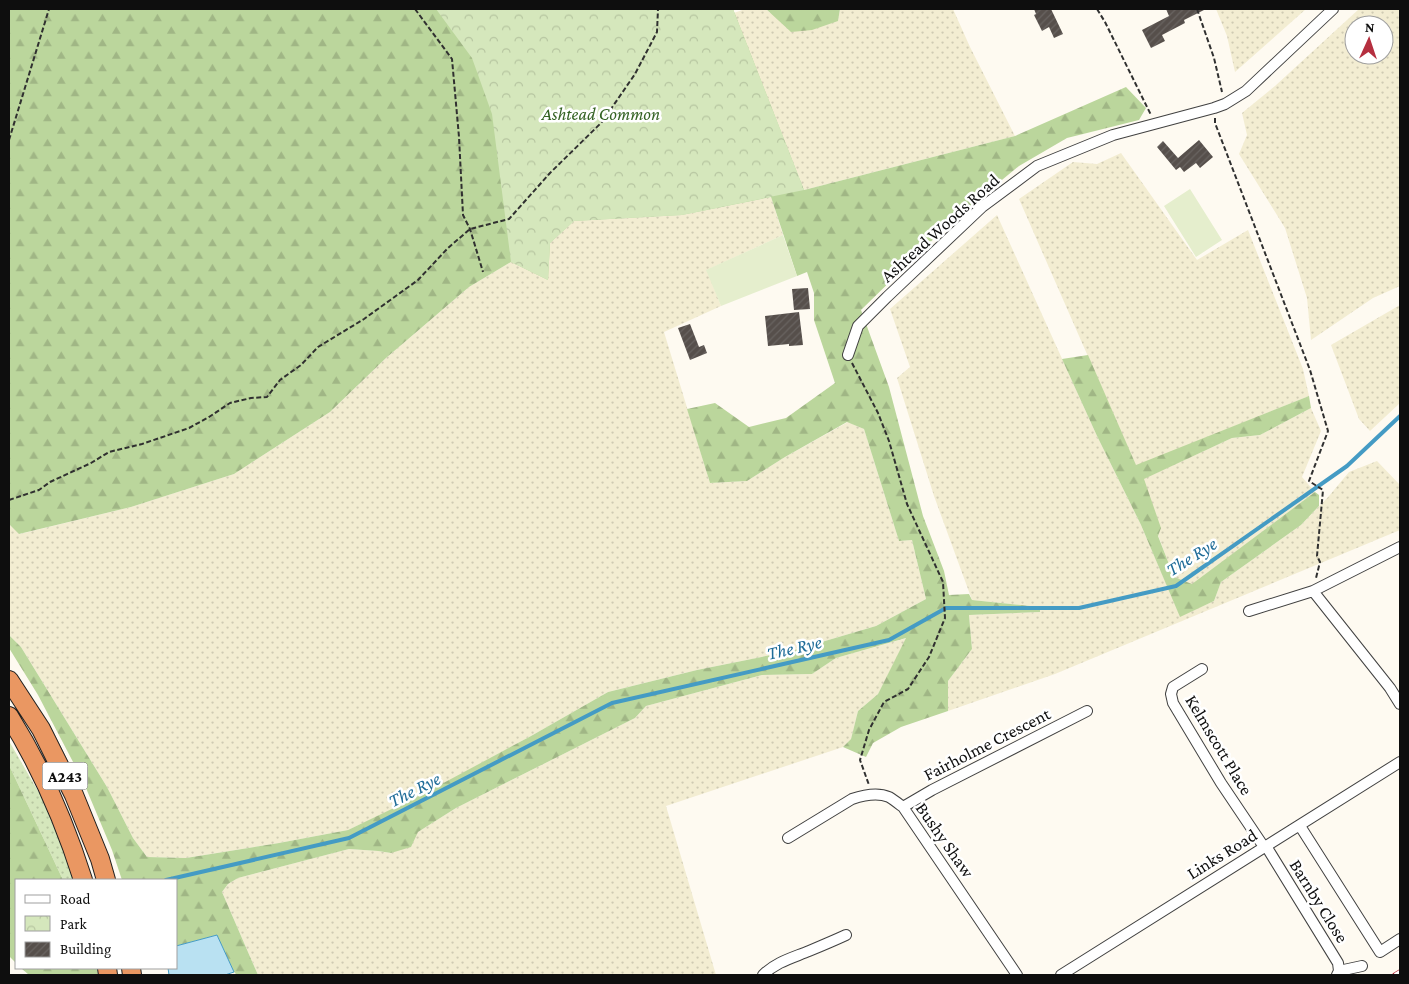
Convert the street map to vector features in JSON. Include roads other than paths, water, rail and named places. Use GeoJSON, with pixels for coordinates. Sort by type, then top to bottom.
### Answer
{"type":"FeatureCollection","features":[{"type":"Feature","properties":{"kind":"highway","name":"A243"},"geometry":{"type":"LineString","coordinates":[[9,680],[41,729],[74,795],[100,859],[106,879]]}},
{"type":"Feature","properties":{"kind":"highway","name":"A243"},"geometry":{"type":"LineString","coordinates":[[9,716],[54,800],[83,879]]}},
{"type":"Feature","properties":{"kind":"street","name":"Ashtead Woods Road"},"geometry":{"type":"LineString","coordinates":[[848,354],[858,326],[887,297],[982,207],[1037,166],[1113,135],[1225,104],[1246,90],[1333,9]]}},
{"type":"Feature","properties":{"kind":"street"},"geometry":{"type":"LineString","coordinates":[[1249,611],[1313,591],[1400,547]]}},
{"type":"Feature","properties":{"kind":"street"},"geometry":{"type":"LineString","coordinates":[[1313,591],[1390,688],[1400,704]]}},
{"type":"Feature","properties":{"kind":"street","name":"Kelmscott Place"},"geometry":{"type":"LineString","coordinates":[[1202,669],[1173,687],[1171,694],[1173,703],[1221,783],[1265,846]]}},
{"type":"Feature","properties":{"kind":"street","name":"Fairholme Crescent"},"geometry":{"type":"LineString","coordinates":[[904,807],[932,790],[1086,711]]}},
{"type":"Feature","properties":{"kind":"street","name":"Links Road"},"geometry":{"type":"LineString","coordinates":[[1061,975],[1400,762]]}},
{"type":"Feature","properties":{"kind":"street","name":"Bushy Shaw"},"geometry":{"type":"LineString","coordinates":[[788,838],[852,799],[862,795],[876,794],[890,798],[904,807],[1017,975]]}},
{"type":"Feature","properties":{"kind":"street"},"geometry":{"type":"LineString","coordinates":[[1300,826],[1380,952],[1400,938]]}},
{"type":"Feature","properties":{"kind":"street","name":"Barnby Close"},"geometry":{"type":"LineString","coordinates":[[1265,846],[1338,963],[1338,973]]}},
{"type":"Feature","properties":{"kind":"street"},"geometry":{"type":"LineString","coordinates":[[763,975],[780,962],[846,936]]}},
{"type":"Feature","properties":{"kind":"street"},"geometry":{"type":"LineString","coordinates":[[1338,973],[1362,966]]}},
{"type":"Feature","properties":{"kind":"water"},"geometry":{"type":"Polygon","coordinates":[[[217,935],[234,972],[225,975],[169,975],[168,969],[178,969],[178,945],[217,935]]]}},
{"type":"Feature","properties":{"kind":"waterway","name":"The Rye"},"geometry":{"type":"LineString","coordinates":[[170,879],[349,838],[612,703],[889,640],[946,608],[1079,608],[1176,586],[1347,466],[1400,416]]}},
{"type":"Feature","properties":{"kind":"railway"},"geometry":{"type":"LineString","coordinates":[[1395,975],[1400,972]]}},
{"type":"Feature","properties":{"kind":"park label","name":"Ashtead Common"},"geometry":{"type":"Point","coordinates":[601,114]}}]}
